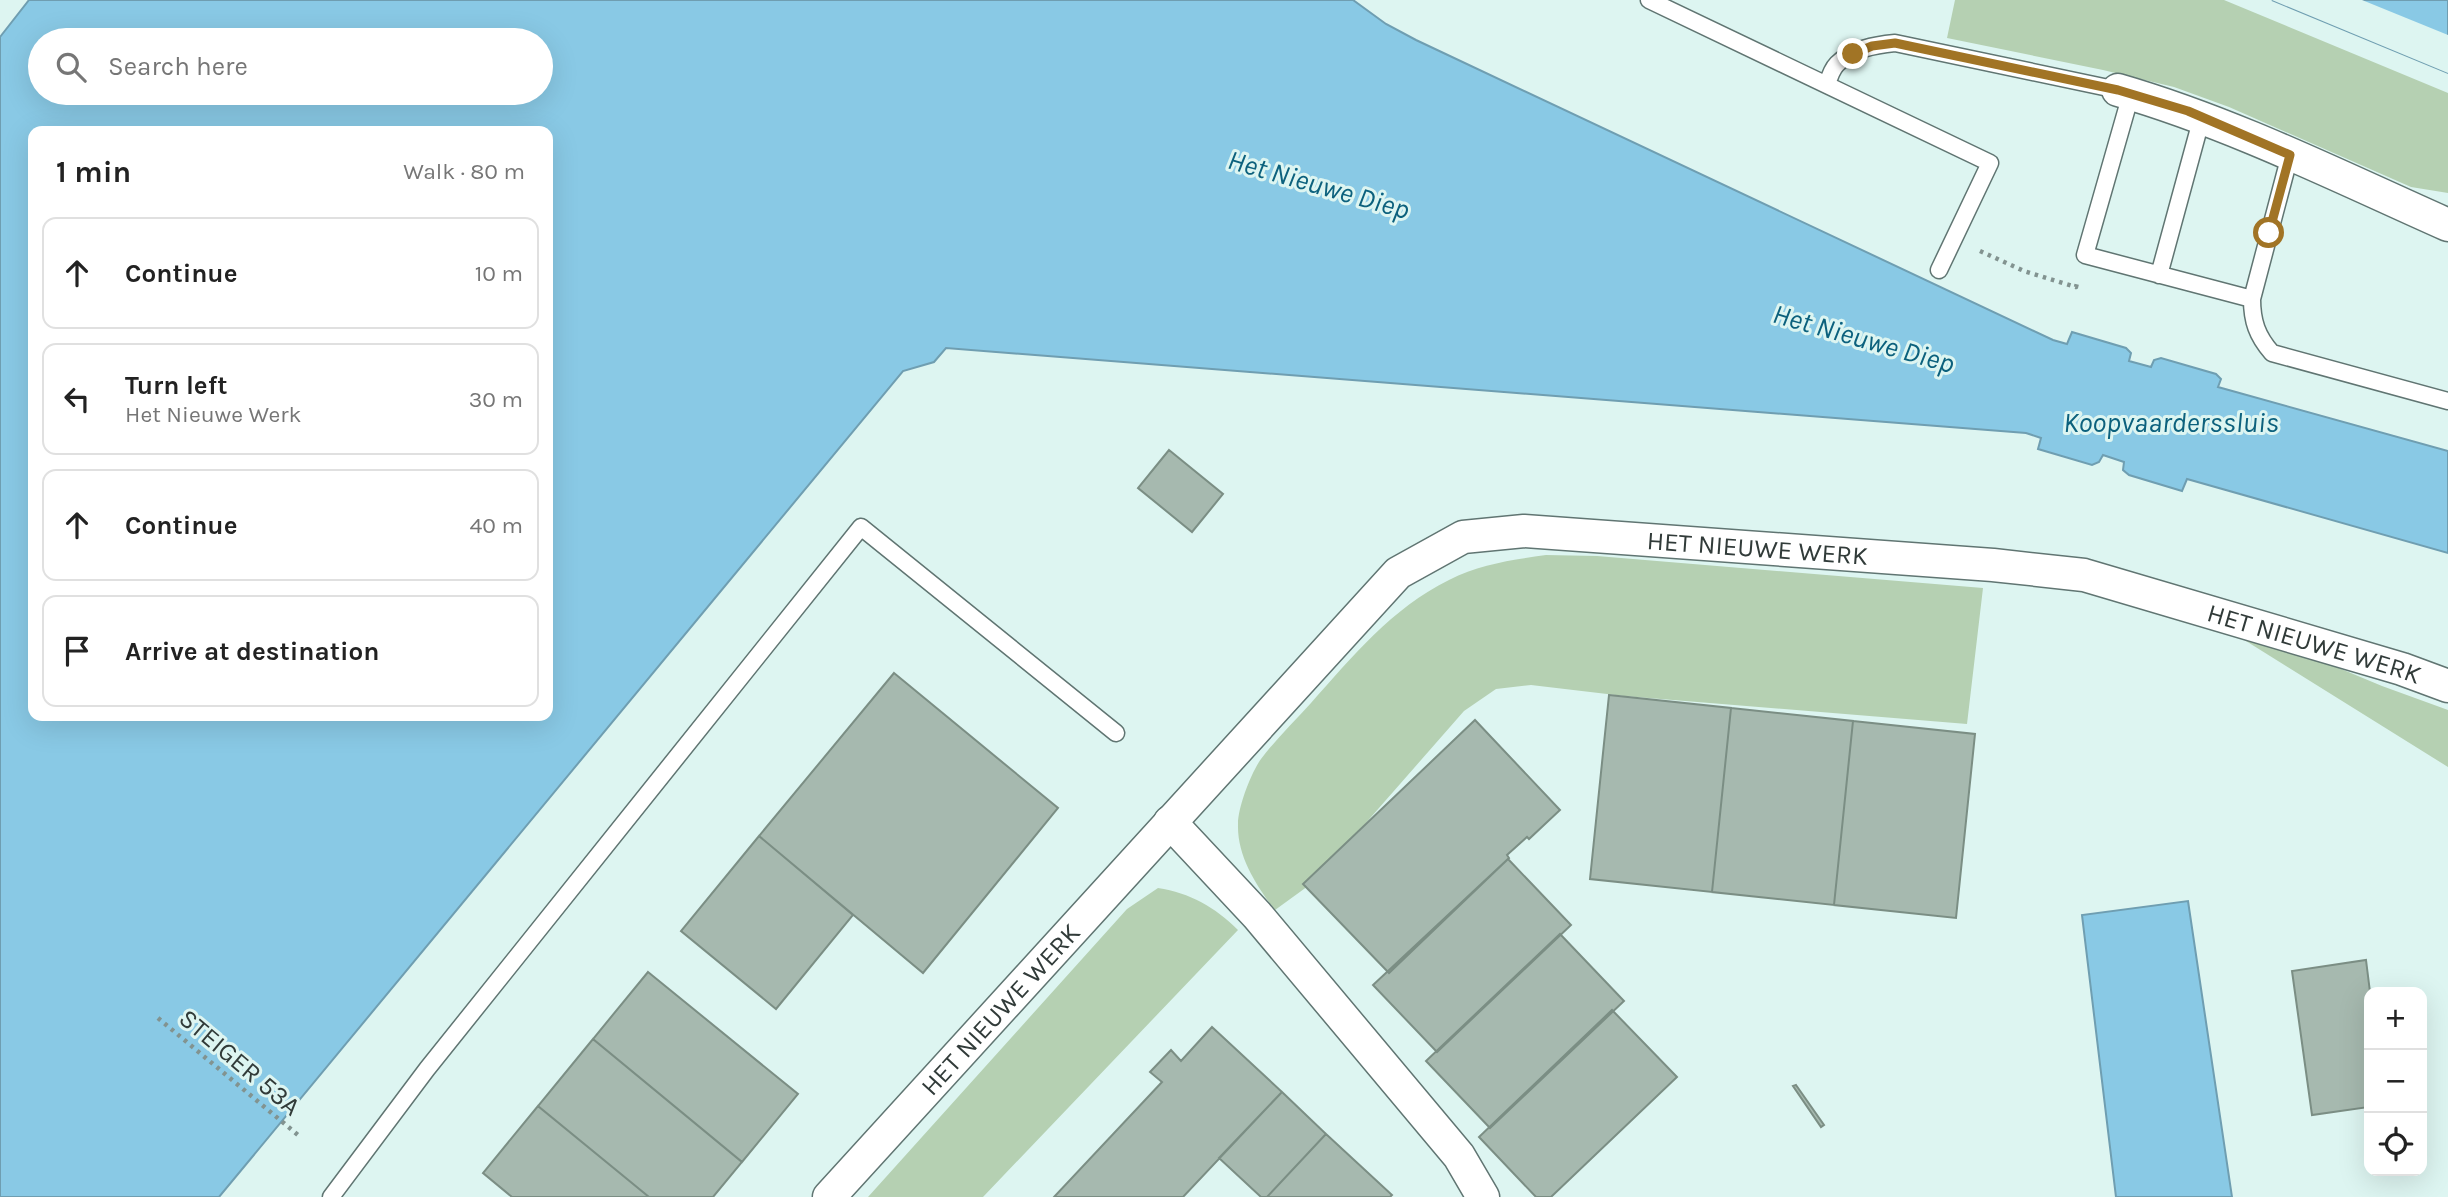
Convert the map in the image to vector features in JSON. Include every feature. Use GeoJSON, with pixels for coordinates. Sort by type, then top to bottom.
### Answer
{"type":"FeatureCollection","features":[{"type":"Feature","properties":{"kind":"street"},"geometry":{"type":"LineString","coordinates":[[2124,92],[2202,117],[2448,225]]}},
{"type":"Feature","properties":{"kind":"street","name":"HET NIEUWE WERK"},"geometry":{"type":"LineString","coordinates":[[830,1197],[1398,573],[1463,537],[1538,532],[1993,565],[2084,575],[2402,669],[2448,686]]}},
{"type":"Feature","properties":{"kind":"street"},"geometry":{"type":"LineString","coordinates":[[1170,822],[1257,915],[1459,1156],[1483,1197]]}},
{"type":"Feature","properties":{"kind":"lane"},"geometry":{"type":"LineString","coordinates":[[1649,0],[1990,163],[1939,270]]}},
{"type":"Feature","properties":{"kind":"lane"},"geometry":{"type":"LineString","coordinates":[[1826,85],[1835,65],[1853,54],[1872,46],[1895,43],[2124,92],[2085,255],[2252,299]]}},
{"type":"Feature","properties":{"kind":"lane"},"geometry":{"type":"LineString","coordinates":[[2159,275],[2202,117]]}},
{"type":"Feature","properties":{"kind":"lane"},"geometry":{"type":"LineString","coordinates":[[2290,155],[2252,299],[2252,317],[2256,330],[2272,353],[2448,401]]}},
{"type":"Feature","properties":{"kind":"lane"},"geometry":{"type":"LineString","coordinates":[[331,1197],[435,1058],[861,527],[1116,733]]}},
{"type":"Feature","properties":{"kind":"path"},"geometry":{"type":"LineString","coordinates":[[1954,239],[2024,271],[2063,283]]}},
{"type":"Feature","properties":{"kind":"path","name":"STEIGER 53A"},"geometry":{"type":"LineString","coordinates":[[158,1018],[298,1135]]}},
{"type":"Feature","properties":{"kind":"green space"},"geometry":{"type":"Polygon","coordinates":[[[1955,0],[2224,0],[2448,93],[2448,193],[2411,187],[2229,107],[2174,87],[1947,38],[1955,0]]]}},
{"type":"Feature","properties":{"kind":"green space"},"geometry":{"type":"Polygon","coordinates":[[[1546,555],[1597,556],[1983,588],[1967,724],[1624,696],[1531,685],[1496,689],[1464,711],[1315,881],[1275,910],[1249,870],[1239,836],[1238,824],[1243,800],[1261,759],[1358,651],[1391,619],[1428,591],[1472,570],[1546,555]]]}},
{"type":"Feature","properties":{"kind":"green space"},"geometry":{"type":"Polygon","coordinates":[[[2230,631],[2279,643],[2448,710],[2448,767],[2230,631]]]}},
{"type":"Feature","properties":{"kind":"green space"},"geometry":{"type":"Polygon","coordinates":[[[1158,888],[1181,893],[1201,902],[1238,930],[983,1197],[868,1197],[1127,909],[1158,888]]]}},
{"type":"Feature","properties":{"kind":"water"},"geometry":{"type":"Polygon","coordinates":[[[29,0],[1353,0],[1386,24],[1416,40],[2053,340],[2067,344],[2072,332],[2126,348],[2131,353],[2129,361],[2151,367],[2154,360],[2161,358],[2216,374],[2221,379],[2218,387],[2448,451],[2448,553],[2187,479],[2182,491],[2129,475],[2123,470],[2124,462],[2103,455],[2099,462],[2092,465],[2038,449],[2041,438],[2026,433],[946,348],[934,362],[903,371],[219,1197],[0,1197],[0,37],[29,0]]]}},
{"type":"Feature","properties":{"kind":"water"},"geometry":{"type":"Polygon","coordinates":[[[2272,0],[2448,0],[2448,73],[2272,0]]]}},
{"type":"Feature","properties":{"kind":"water"},"geometry":{"type":"Polygon","coordinates":[[[2188,901],[2232,1197],[2116,1197],[2082,915],[2188,901]]]}},
{"type":"Feature","properties":{"kind":"pier"},"geometry":{"type":"Polygon","coordinates":[[[2272,0],[2362,0],[2448,35],[2448,73],[2272,0]]]}},
{"type":"Feature","properties":{"kind":"building"},"geometry":{"type":"Polygon","coordinates":[[[1169,450],[1223,494],[1192,532],[1138,488],[1169,450]]]}},
{"type":"Feature","properties":{"kind":"building"},"geometry":{"type":"Polygon","coordinates":[[[894,673],[1058,808],[923,973],[759,836],[894,673]]]}},
{"type":"Feature","properties":{"kind":"building"},"geometry":{"type":"Polygon","coordinates":[[[1609,695],[1731,708],[1712,892],[1590,879],[1609,695]]]}},
{"type":"Feature","properties":{"kind":"building"},"geometry":{"type":"Polygon","coordinates":[[[1731,708],[1853,721],[1834,905],[1712,892],[1731,708]]]}},
{"type":"Feature","properties":{"kind":"building"},"geometry":{"type":"Polygon","coordinates":[[[1475,720],[1560,810],[1507,855],[1509,858],[1389,973],[1303,884],[1475,720]]]}},
{"type":"Feature","properties":{"kind":"building"},"geometry":{"type":"Polygon","coordinates":[[[1853,721],[1975,734],[1956,918],[1834,905],[1853,721]]]}},
{"type":"Feature","properties":{"kind":"building"},"geometry":{"type":"Polygon","coordinates":[[[759,836],[853,915],[776,1009],[681,931],[759,836]]]}},
{"type":"Feature","properties":{"kind":"building"},"geometry":{"type":"Polygon","coordinates":[[[1508,859],[1571,925],[1437,1052],[1373,985],[1508,859]]]}},
{"type":"Feature","properties":{"kind":"building"},"geometry":{"type":"Polygon","coordinates":[[[1560,934],[1624,1001],[1490,1128],[1426,1061],[1560,934]]]}},
{"type":"Feature","properties":{"kind":"building"},"geometry":{"type":"Polygon","coordinates":[[[2366,960],[2369,987],[2364,987],[2364,1108],[2312,1115],[2292,971],[2366,960]]]}},
{"type":"Feature","properties":{"kind":"building"},"geometry":{"type":"Polygon","coordinates":[[[648,972],[798,1094],[742,1162],[593,1039],[648,972]]]}},
{"type":"Feature","properties":{"kind":"building"},"geometry":{"type":"Polygon","coordinates":[[[1612,1010],[1677,1077],[1551,1197],[1536,1197],[1479,1137],[1612,1010]]]}},
{"type":"Feature","properties":{"kind":"building"},"geometry":{"type":"Polygon","coordinates":[[[1212,1027],[1282,1092],[1183,1197],[1054,1197],[1162,1082],[1150,1072],[1171,1050],[1181,1061],[1212,1027]]]}},
{"type":"Feature","properties":{"kind":"building"},"geometry":{"type":"Polygon","coordinates":[[[593,1039],[742,1162],[713,1197],[649,1197],[538,1106],[593,1039]]]}},
{"type":"Feature","properties":{"kind":"building"},"geometry":{"type":"Polygon","coordinates":[[[1796,1085],[1824,1125],[1821,1127],[1793,1086],[1796,1085]]]}},
{"type":"Feature","properties":{"kind":"building"},"geometry":{"type":"Polygon","coordinates":[[[1282,1092],[1326,1134],[1267,1197],[1261,1197],[1219,1158],[1282,1092]]]}},
{"type":"Feature","properties":{"kind":"building"},"geometry":{"type":"Polygon","coordinates":[[[538,1106],[649,1197],[512,1197],[483,1173],[538,1106]]]}},
{"type":"Feature","properties":{"kind":"building"},"geometry":{"type":"Polygon","coordinates":[[[1326,1134],[1392,1195],[1267,1197],[1326,1134]]]}},
{"type":"Feature","properties":{"kind":"route"},"geometry":{"type":"LineString","coordinates":[[1853,54],[1872,46],[1895,43],[2118,90],[2188,111],[2217,123],[2290,155],[2269,233]]}},
{"type":"Feature","properties":{"kind":"water label","name":"Het Nieuwe Diep"},"geometry":{"type":"Point","coordinates":[1319,184]}},
{"type":"Feature","properties":{"kind":"water label","name":"Het Nieuwe Diep"},"geometry":{"type":"Point","coordinates":[1864,338]}},
{"type":"Feature","properties":{"kind":"water label","name":"Koopvaarderssluis"},"geometry":{"type":"Point","coordinates":[2171,422]}}]}
